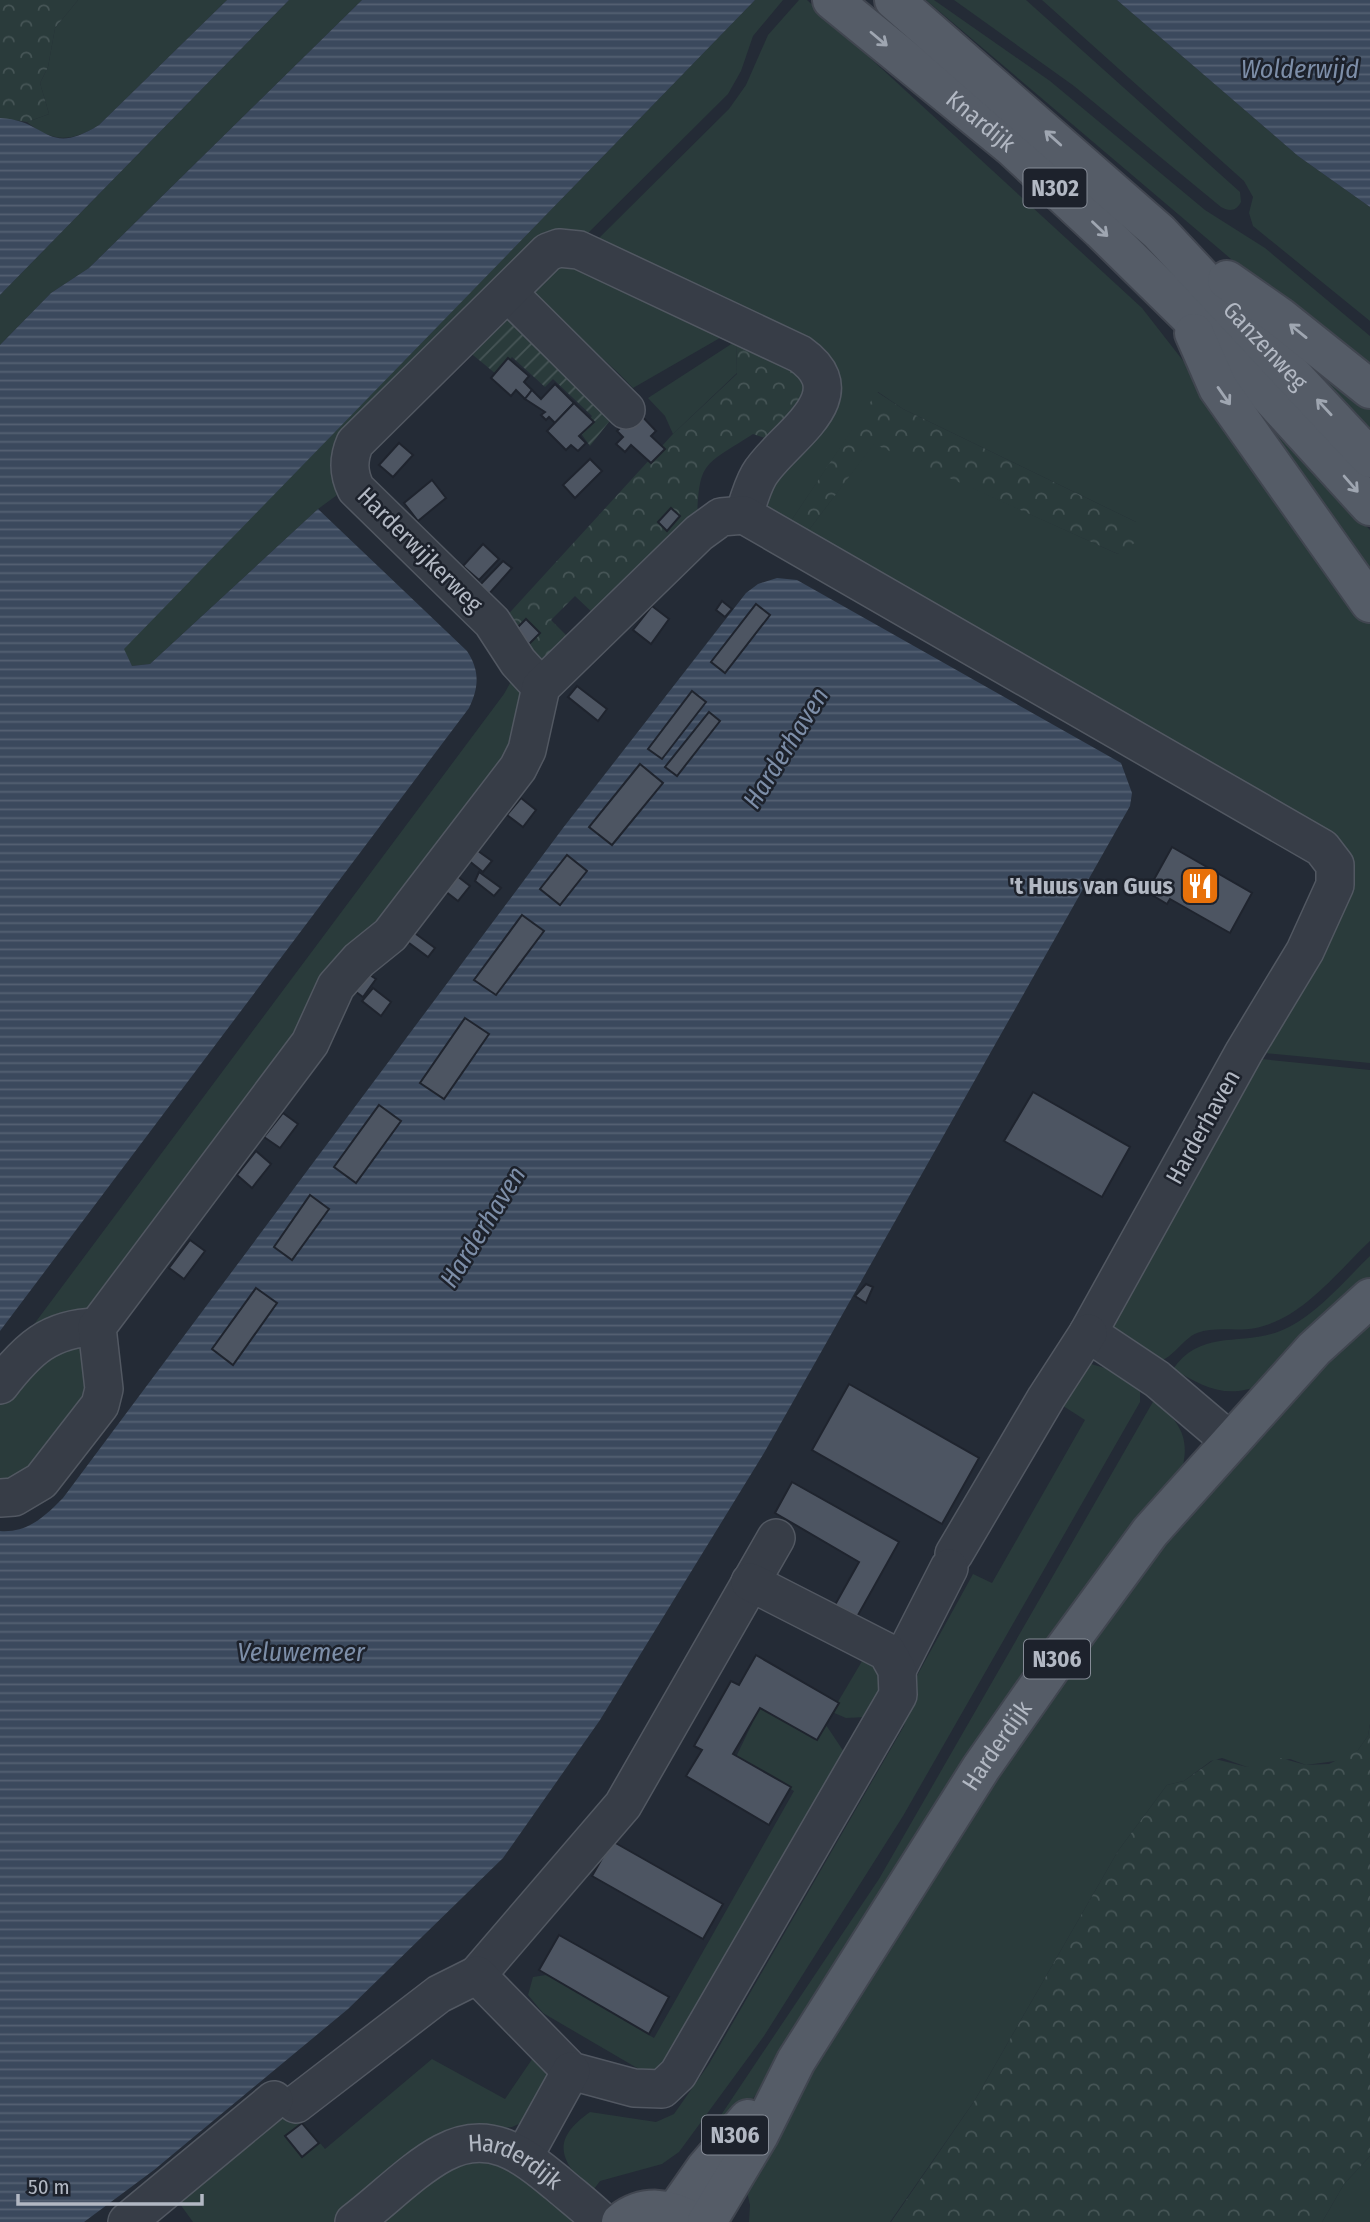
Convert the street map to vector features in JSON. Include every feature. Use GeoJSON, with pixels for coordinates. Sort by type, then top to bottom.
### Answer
{"type":"FeatureCollection","features":[{"type":"Feature","properties":{"kind":"main road","name":"Knardijk"},"geometry":{"type":"LineString","coordinates":[[894,0],[1159,232]]}},
{"type":"Feature","properties":{"kind":"main road","name":"Knardijk"},"geometry":{"type":"LineString","coordinates":[[835,3],[1012,147],[1184,312]]}},
{"type":"Feature","properties":{"kind":"main road","name":"N302"},"geometry":{"type":"LineString","coordinates":[[1159,232],[1280,317],[1370,389]]}},
{"type":"Feature","properties":{"kind":"main road","name":"Ganzenweg"},"geometry":{"type":"LineString","coordinates":[[1159,232],[1370,458]]}},
{"type":"Feature","properties":{"kind":"main road","name":"N302"},"geometry":{"type":"LineString","coordinates":[[1184,312],[1218,388],[1370,603]]}},
{"type":"Feature","properties":{"kind":"main road","name":"Ganzenweg"},"geometry":{"type":"LineString","coordinates":[[1184,312],[1267,393],[1370,506]]}},
{"type":"Feature","properties":{"kind":"main road","name":"Harderdijk"},"geometry":{"type":"LineString","coordinates":[[692,2219],[759,2135],[796,2061],[981,1768],[1150,1532],[1314,1349],[1370,1298]]}},
{"type":"Feature","properties":{"kind":"main road","name":"N306"},"geometry":{"type":"LineString","coordinates":[[621,2222],[628,2216],[652,2209],[692,2219]]}},
{"type":"Feature","properties":{"kind":"street","name":"Harderwijkerweg"},"geometry":{"type":"LineString","coordinates":[[541,687],[518,662],[492,622],[356,489],[349,469],[350,455],[355,443],[548,252],[559,248],[579,250],[809,360],[820,379],[818,407],[760,473],[744,515]]}},
{"type":"Feature","properties":{"kind":"street"},"geometry":{"type":"LineString","coordinates":[[508,293],[625,410]]}},
{"type":"Feature","properties":{"kind":"street"},"geometry":{"type":"LineString","coordinates":[[0,1385],[27,1351],[56,1336],[97,1327],[310,1043],[335,986],[359,960],[390,935],[518,768],[527,750],[541,687],[699,533],[721,517],[744,515]]}},
{"type":"Feature","properties":{"kind":"street","name":"Harderhaven"},"geometry":{"type":"LineString","coordinates":[[744,515],[1322,848],[1335,865],[1335,885],[1305,951],[1244,1052],[1088,1333],[1046,1398],[952,1561],[897,1670]]}},
{"type":"Feature","properties":{"kind":"street"},"geometry":{"type":"LineString","coordinates":[[0,1498],[14,1497],[41,1481],[100,1405],[104,1389],[97,1327]]}},
{"type":"Feature","properties":{"kind":"street"},"geometry":{"type":"LineString","coordinates":[[1088,1333],[1157,1379],[1230,1441]]}},
{"type":"Feature","properties":{"kind":"street"},"geometry":{"type":"LineString","coordinates":[[127,2222],[285,2102],[439,1994],[477,1975],[623,1805],[776,1538]]}},
{"type":"Feature","properties":{"kind":"street"},"geometry":{"type":"LineString","coordinates":[[477,1975],[571,2071],[634,2088],[662,2089],[678,2074],[898,1695],[897,1670],[887,1653],[750,1582]]}},
{"type":"Feature","properties":{"kind":"street"},"geometry":{"type":"LineString","coordinates":[[524,2156],[571,2071]]}},
{"type":"Feature","properties":{"kind":"street","name":"Harderdijk"},"geometry":{"type":"LineString","coordinates":[[354,2222],[441,2154],[462,2145],[480,2142],[503,2145],[524,2156],[602,2222]]}},
{"type":"Feature","properties":{"kind":"green space"},"geometry":{"type":"Polygon","coordinates":[[[0,0],[78,0],[55,28],[48,67],[40,83],[49,114],[27,122],[0,118],[0,0]]]}},
{"type":"Feature","properties":{"kind":"green space"},"geometry":{"type":"Polygon","coordinates":[[[78,0],[227,0],[99,125],[80,135],[54,137],[27,122],[49,114],[40,83],[48,67],[55,28],[78,0]]]}},
{"type":"Feature","properties":{"kind":"green space"},"geometry":{"type":"Polygon","coordinates":[[[289,0],[362,0],[89,268],[51,293],[0,345],[0,295],[289,0]]]}},
{"type":"Feature","properties":{"kind":"green space"},"geometry":{"type":"Polygon","coordinates":[[[755,0],[783,0],[753,36],[741,71],[728,94],[580,241],[436,350],[344,490],[318,509],[150,664],[132,666],[123,649],[755,0]]]}},
{"type":"Feature","properties":{"kind":"green space"},"geometry":{"type":"Polygon","coordinates":[[[799,0],[807,0],[1142,308],[1209,394],[1370,616],[1370,1063],[1255,1052],[1349,882],[802,539],[874,443],[1118,554],[1136,522],[903,409],[878,392],[785,530],[757,501],[828,400],[597,240],[729,109],[746,85],[768,35],[799,0]]]}},
{"type":"Feature","properties":{"kind":"green space"},"geometry":{"type":"Polygon","coordinates":[[[926,0],[934,0],[1050,81],[1205,210],[1265,248],[1370,336],[1370,373],[1284,304],[926,0]]]}},
{"type":"Feature","properties":{"kind":"green space"},"geometry":{"type":"Polygon","coordinates":[[[954,0],[1026,0],[1240,192],[1239,205],[1232,210],[1221,207],[1074,86],[954,0]]]}},
{"type":"Feature","properties":{"kind":"green space"},"geometry":{"type":"Polygon","coordinates":[[[1042,0],[1117,0],[1298,156],[1370,207],[1370,321],[1253,226],[1249,213],[1253,197],[1244,181],[1042,0]]]}},
{"type":"Feature","properties":{"kind":"green space"},"geometry":{"type":"Polygon","coordinates":[[[559,256],[732,331],[633,388],[521,285],[559,256]]]}},
{"type":"Feature","properties":{"kind":"green space"},"geometry":{"type":"Polygon","coordinates":[[[499,307],[616,413],[590,446],[580,432],[592,416],[553,379],[545,387],[512,357],[496,374],[462,346],[499,307]]]}},
{"type":"Feature","properties":{"kind":"green space"},"geometry":{"type":"Polygon","coordinates":[[[1272,318],[1370,402],[1370,433],[1313,371],[1272,318]]]}},
{"type":"Feature","properties":{"kind":"green space"},"geometry":{"type":"Polygon","coordinates":[[[745,336],[816,384],[780,443],[753,434],[713,460],[707,467],[699,488],[697,524],[594,614],[575,596],[551,620],[566,635],[576,626],[579,630],[550,672],[503,620],[673,434],[737,374],[736,341],[745,336]]]}},
{"type":"Feature","properties":{"kind":"green space"},"geometry":{"type":"Polygon","coordinates":[[[736,341],[737,373],[673,434],[665,416],[648,398],[736,341]]]}},
{"type":"Feature","properties":{"kind":"green space"},"geometry":{"type":"Polygon","coordinates":[[[1230,378],[1370,530],[1370,586],[1230,378]]]}},
{"type":"Feature","properties":{"kind":"green space"},"geometry":{"type":"Polygon","coordinates":[[[877,392],[903,409],[1136,522],[1136,542],[1118,554],[874,444],[802,539],[785,530],[877,392]]]}},
{"type":"Feature","properties":{"kind":"green space"},"geometry":{"type":"Polygon","coordinates":[[[514,676],[531,692],[524,730],[102,1310],[23,1339],[504,694],[514,676]]]}},
{"type":"Feature","properties":{"kind":"green space"},"geometry":{"type":"Polygon","coordinates":[[[1251,1058],[1370,1070],[1370,1241],[1318,1292],[1289,1315],[1256,1328],[1197,1333],[1168,1357],[1158,1361],[1112,1336],[1108,1311],[1251,1058]]]}},
{"type":"Feature","properties":{"kind":"green space"},"geometry":{"type":"Polygon","coordinates":[[[1370,1256],[1370,1278],[1260,1385],[1225,1391],[1194,1381],[1173,1369],[1198,1347],[1226,1340],[1257,1337],[1289,1327],[1322,1304],[1370,1256]]]}},
{"type":"Feature","properties":{"kind":"green space"},"geometry":{"type":"Polygon","coordinates":[[[1370,1320],[1368,1736],[1358,1750],[1343,1760],[1306,1765],[1290,1759],[1247,1767],[1222,1758],[1211,1761],[1184,1781],[1167,1785],[1118,1851],[975,2100],[890,2222],[749,2222],[750,2205],[747,2192],[803,2076],[1027,1726],[1157,1552],[1324,1366],[1370,1320]]]}},
{"type":"Feature","properties":{"kind":"green space"},"geometry":{"type":"Polygon","coordinates":[[[86,1342],[97,1390],[35,1476],[0,1489],[0,1396],[33,1352],[86,1342]]]}},
{"type":"Feature","properties":{"kind":"green space"},"geometry":{"type":"Polygon","coordinates":[[[1091,1364],[1105,1368],[1140,1390],[1140,1402],[903,1816],[764,2036],[679,2152],[662,2164],[600,2181],[591,2193],[567,2161],[564,2142],[568,2133],[590,2112],[656,2122],[674,2114],[709,2064],[904,1726],[913,1683],[973,1574],[992,1583],[1085,1420],[1057,1402],[1078,1370],[1091,1364]]]}},
{"type":"Feature","properties":{"kind":"green space"},"geometry":{"type":"Polygon","coordinates":[[[1154,1400],[1171,1416],[1182,1433],[1185,1452],[1180,1476],[775,2069],[706,2161],[697,2151],[879,1879],[1154,1400]]]}},
{"type":"Feature","properties":{"kind":"green space"},"geometry":{"type":"Polygon","coordinates":[[[868,1651],[889,1684],[866,1717],[846,1718],[832,1712],[868,1651]]]}},
{"type":"Feature","properties":{"kind":"green space"},"geometry":{"type":"Polygon","coordinates":[[[760,1707],[815,1740],[826,1725],[844,1752],[666,2071],[649,2075],[543,2013],[528,1995],[533,1977],[546,1975],[654,2038],[794,1791],[736,1757],[760,1707]]]}},
{"type":"Feature","properties":{"kind":"green space"},"geometry":{"type":"Polygon","coordinates":[[[1370,1724],[1370,2156],[1344,2184],[1322,2222],[891,2222],[975,2100],[1118,1851],[1167,1785],[1184,1781],[1215,1759],[1247,1767],[1273,1756],[1306,1765],[1329,1764],[1358,1750],[1368,1736],[1370,1724]]]}},
{"type":"Feature","properties":{"kind":"green space"},"geometry":{"type":"Polygon","coordinates":[[[537,2052],[546,2074],[545,2085],[528,2120],[512,2127],[451,2136],[335,2222],[193,2222],[172,2193],[287,2103],[325,2149],[432,2059],[505,2099],[537,2052]]]}},
{"type":"Feature","properties":{"kind":"green space"},"geometry":{"type":"Polygon","coordinates":[[[459,2155],[499,2155],[580,2222],[366,2222],[459,2155]]]}},
{"type":"Feature","properties":{"kind":"green space"},"geometry":{"type":"Polygon","coordinates":[[[1370,2156],[1370,2222],[1322,2222],[1344,2184],[1370,2156]]]}},
{"type":"Feature","properties":{"kind":"water"},"geometry":{"type":"Polygon","coordinates":[[[227,0],[289,0],[0,295],[0,118],[16,120],[57,138],[81,134],[99,125],[227,0]]]}},
{"type":"Feature","properties":{"kind":"water"},"geometry":{"type":"Polygon","coordinates":[[[362,0],[755,0],[124,649],[132,666],[150,664],[318,509],[467,651],[477,679],[469,708],[0,1331],[0,345],[51,293],[89,268],[362,0]]]}},
{"type":"Feature","properties":{"kind":"water","name":"Wolderwijd"},"geometry":{"type":"Polygon","coordinates":[[[1117,0],[1370,0],[1370,207],[1298,156],[1117,0]]]}},
{"type":"Feature","properties":{"kind":"water","name":"Veluwemeer"},"geometry":{"type":"Polygon","coordinates":[[[777,578],[797,580],[1121,763],[1132,793],[1130,806],[764,1453],[600,1720],[503,1858],[348,2009],[154,2170],[84,2222],[0,2222],[0,1531],[19,1529],[35,1522],[63,1498],[563,828],[746,593],[758,584],[777,578]]]}},
{"type":"Feature","properties":{"kind":"building"},"geometry":{"type":"Polygon","coordinates":[[[508,358],[529,376],[524,382],[532,390],[525,399],[516,390],[511,396],[491,378],[508,358]]]}},
{"type":"Feature","properties":{"kind":"building"},"geometry":{"type":"Polygon","coordinates":[[[555,384],[574,403],[555,423],[549,417],[546,420],[541,415],[545,412],[525,399],[532,390],[541,399],[555,384]]]}},
{"type":"Feature","properties":{"kind":"building"},"geometry":{"type":"Polygon","coordinates":[[[574,403],[594,422],[579,436],[586,443],[578,451],[571,445],[566,450],[547,431],[574,403]]]}},
{"type":"Feature","properties":{"kind":"building"},"geometry":{"type":"Polygon","coordinates":[[[637,411],[656,431],[651,436],[665,449],[651,463],[631,445],[625,452],[616,444],[623,437],[617,431],[637,411]]]}},
{"type":"Feature","properties":{"kind":"building"},"geometry":{"type":"Polygon","coordinates":[[[399,443],[413,455],[393,477],[379,465],[399,443]]]}},
{"type":"Feature","properties":{"kind":"building"},"geometry":{"type":"Polygon","coordinates":[[[590,459],[602,471],[575,498],[563,485],[590,459]]]}},
{"type":"Feature","properties":{"kind":"building"},"geometry":{"type":"Polygon","coordinates":[[[432,480],[446,498],[418,521],[404,503],[432,480]]]}},
{"type":"Feature","properties":{"kind":"building"},"geometry":{"type":"Polygon","coordinates":[[[671,508],[680,516],[667,531],[658,522],[671,508]]]}},
{"type":"Feature","properties":{"kind":"building"},"geometry":{"type":"Polygon","coordinates":[[[483,544],[499,559],[479,580],[463,566],[483,544]]]}},
{"type":"Feature","properties":{"kind":"building"},"geometry":{"type":"Polygon","coordinates":[[[503,561],[512,568],[488,595],[479,586],[503,561]]]}},
{"type":"Feature","properties":{"kind":"building"},"geometry":{"type":"Polygon","coordinates":[[[722,601],[732,609],[725,617],[716,610],[722,601]]]}},
{"type":"Feature","properties":{"kind":"building"},"geometry":{"type":"Polygon","coordinates":[[[756,604],[770,615],[725,673],[711,662],[756,604]]]}},
{"type":"Feature","properties":{"kind":"building"},"geometry":{"type":"Polygon","coordinates":[[[652,606],[669,619],[651,644],[633,630],[652,606]]]}},
{"type":"Feature","properties":{"kind":"building"},"geometry":{"type":"Polygon","coordinates":[[[526,619],[540,633],[529,644],[515,630],[526,619]]]}},
{"type":"Feature","properties":{"kind":"building"},"geometry":{"type":"Polygon","coordinates":[[[577,686],[607,709],[598,721],[568,697],[577,686]]]}},
{"type":"Feature","properties":{"kind":"building"},"geometry":{"type":"Polygon","coordinates":[[[692,691],[706,702],[662,759],[648,749],[692,691]]]}},
{"type":"Feature","properties":{"kind":"building"},"geometry":{"type":"Polygon","coordinates":[[[709,712],[720,721],[677,776],[665,767],[709,712]]]}},
{"type":"Feature","properties":{"kind":"building"},"geometry":{"type":"Polygon","coordinates":[[[640,764],[663,783],[612,845],[589,827],[640,764]]]}},
{"type":"Feature","properties":{"kind":"building"},"geometry":{"type":"Polygon","coordinates":[[[521,798],[536,810],[523,827],[507,815],[521,798]]]}},
{"type":"Feature","properties":{"kind":"building"},"geometry":{"type":"Polygon","coordinates":[[[471,846],[492,861],[483,872],[463,856],[471,846]]]}},
{"type":"Feature","properties":{"kind":"building"},"geometry":{"type":"Polygon","coordinates":[[[1172,847],[1252,893],[1230,933],[1170,899],[1167,904],[1147,892],[1172,847]]]}},
{"type":"Feature","properties":{"kind":"building"},"geometry":{"type":"Polygon","coordinates":[[[567,855],[587,871],[560,905],[540,889],[567,855]]]}},
{"type":"Feature","properties":{"kind":"building"},"geometry":{"type":"Polygon","coordinates":[[[479,872],[501,888],[494,896],[475,881],[479,872]]]}},
{"type":"Feature","properties":{"kind":"building"},"geometry":{"type":"Polygon","coordinates":[[[457,876],[470,886],[458,901],[445,891],[457,876]]]}},
{"type":"Feature","properties":{"kind":"building"},"geometry":{"type":"Polygon","coordinates":[[[522,915],[544,931],[496,995],[474,980],[522,915]]]}},
{"type":"Feature","properties":{"kind":"building"},"geometry":{"type":"Polygon","coordinates":[[[412,931],[435,948],[428,957],[405,940],[412,931]]]}},
{"type":"Feature","properties":{"kind":"building"},"geometry":{"type":"Polygon","coordinates":[[[365,972],[376,979],[363,997],[352,989],[365,972]]]}},
{"type":"Feature","properties":{"kind":"building"},"geometry":{"type":"Polygon","coordinates":[[[373,988],[391,1002],[381,1016],[362,1001],[373,988]]]}},
{"type":"Feature","properties":{"kind":"building"},"geometry":{"type":"Polygon","coordinates":[[[465,1018],[489,1034],[444,1099],[420,1083],[465,1018]]]}},
{"type":"Feature","properties":{"kind":"building"},"geometry":{"type":"Polygon","coordinates":[[[1033,1092],[1130,1147],[1102,1197],[1004,1141],[1033,1092]]]}},
{"type":"Feature","properties":{"kind":"building"},"geometry":{"type":"Polygon","coordinates":[[[379,1105],[401,1121],[356,1183],[334,1167],[379,1105]]]}},
{"type":"Feature","properties":{"kind":"building"},"geometry":{"type":"Polygon","coordinates":[[[283,1113],[298,1124],[280,1148],[264,1137],[283,1113]]]}},
{"type":"Feature","properties":{"kind":"building"},"geometry":{"type":"Polygon","coordinates":[[[256,1151],[271,1164],[252,1188],[237,1175],[256,1151]]]}},
{"type":"Feature","properties":{"kind":"building"},"geometry":{"type":"Polygon","coordinates":[[[310,1195],[329,1209],[292,1260],[274,1247],[310,1195]]]}},
{"type":"Feature","properties":{"kind":"building"},"geometry":{"type":"Polygon","coordinates":[[[190,1240],[205,1251],[184,1279],[169,1268],[190,1240]]]}},
{"type":"Feature","properties":{"kind":"building"},"geometry":{"type":"Polygon","coordinates":[[[866,1284],[873,1287],[866,1303],[855,1296],[866,1284]]]}},
{"type":"Feature","properties":{"kind":"building"},"geometry":{"type":"Polygon","coordinates":[[[256,1288],[277,1303],[233,1365],[212,1349],[256,1288]]]}},
{"type":"Feature","properties":{"kind":"building"},"geometry":{"type":"Polygon","coordinates":[[[849,1384],[979,1458],[942,1524],[812,1450],[849,1384]]]}},
{"type":"Feature","properties":{"kind":"building"},"geometry":{"type":"Polygon","coordinates":[[[792,1482],[899,1542],[853,1624],[831,1612],[859,1562],[775,1513],[792,1482]]]}},
{"type":"Feature","properties":{"kind":"building"},"geometry":{"type":"Polygon","coordinates":[[[756,1655],[839,1703],[817,1740],[760,1708],[733,1754],[791,1787],[769,1825],[686,1776],[702,1750],[694,1746],[731,1681],[739,1685],[756,1655]]]}},
{"type":"Feature","properties":{"kind":"building"},"geometry":{"type":"Polygon","coordinates":[[[612,1841],[723,1904],[703,1939],[592,1876],[612,1841]]]}},
{"type":"Feature","properties":{"kind":"building"},"geometry":{"type":"Polygon","coordinates":[[[559,1935],[669,1997],[649,2034],[539,1970],[559,1935]]]}},
{"type":"Feature","properties":{"kind":"building"},"geometry":{"type":"Polygon","coordinates":[[[302,2123],[319,2143],[302,2157],[285,2136],[302,2123]]]}},
{"type":"Feature","properties":{"kind":"place","name":"'t Huus van Guus"},"geometry":{"type":"Point","coordinates":[1200,886]}}]}
